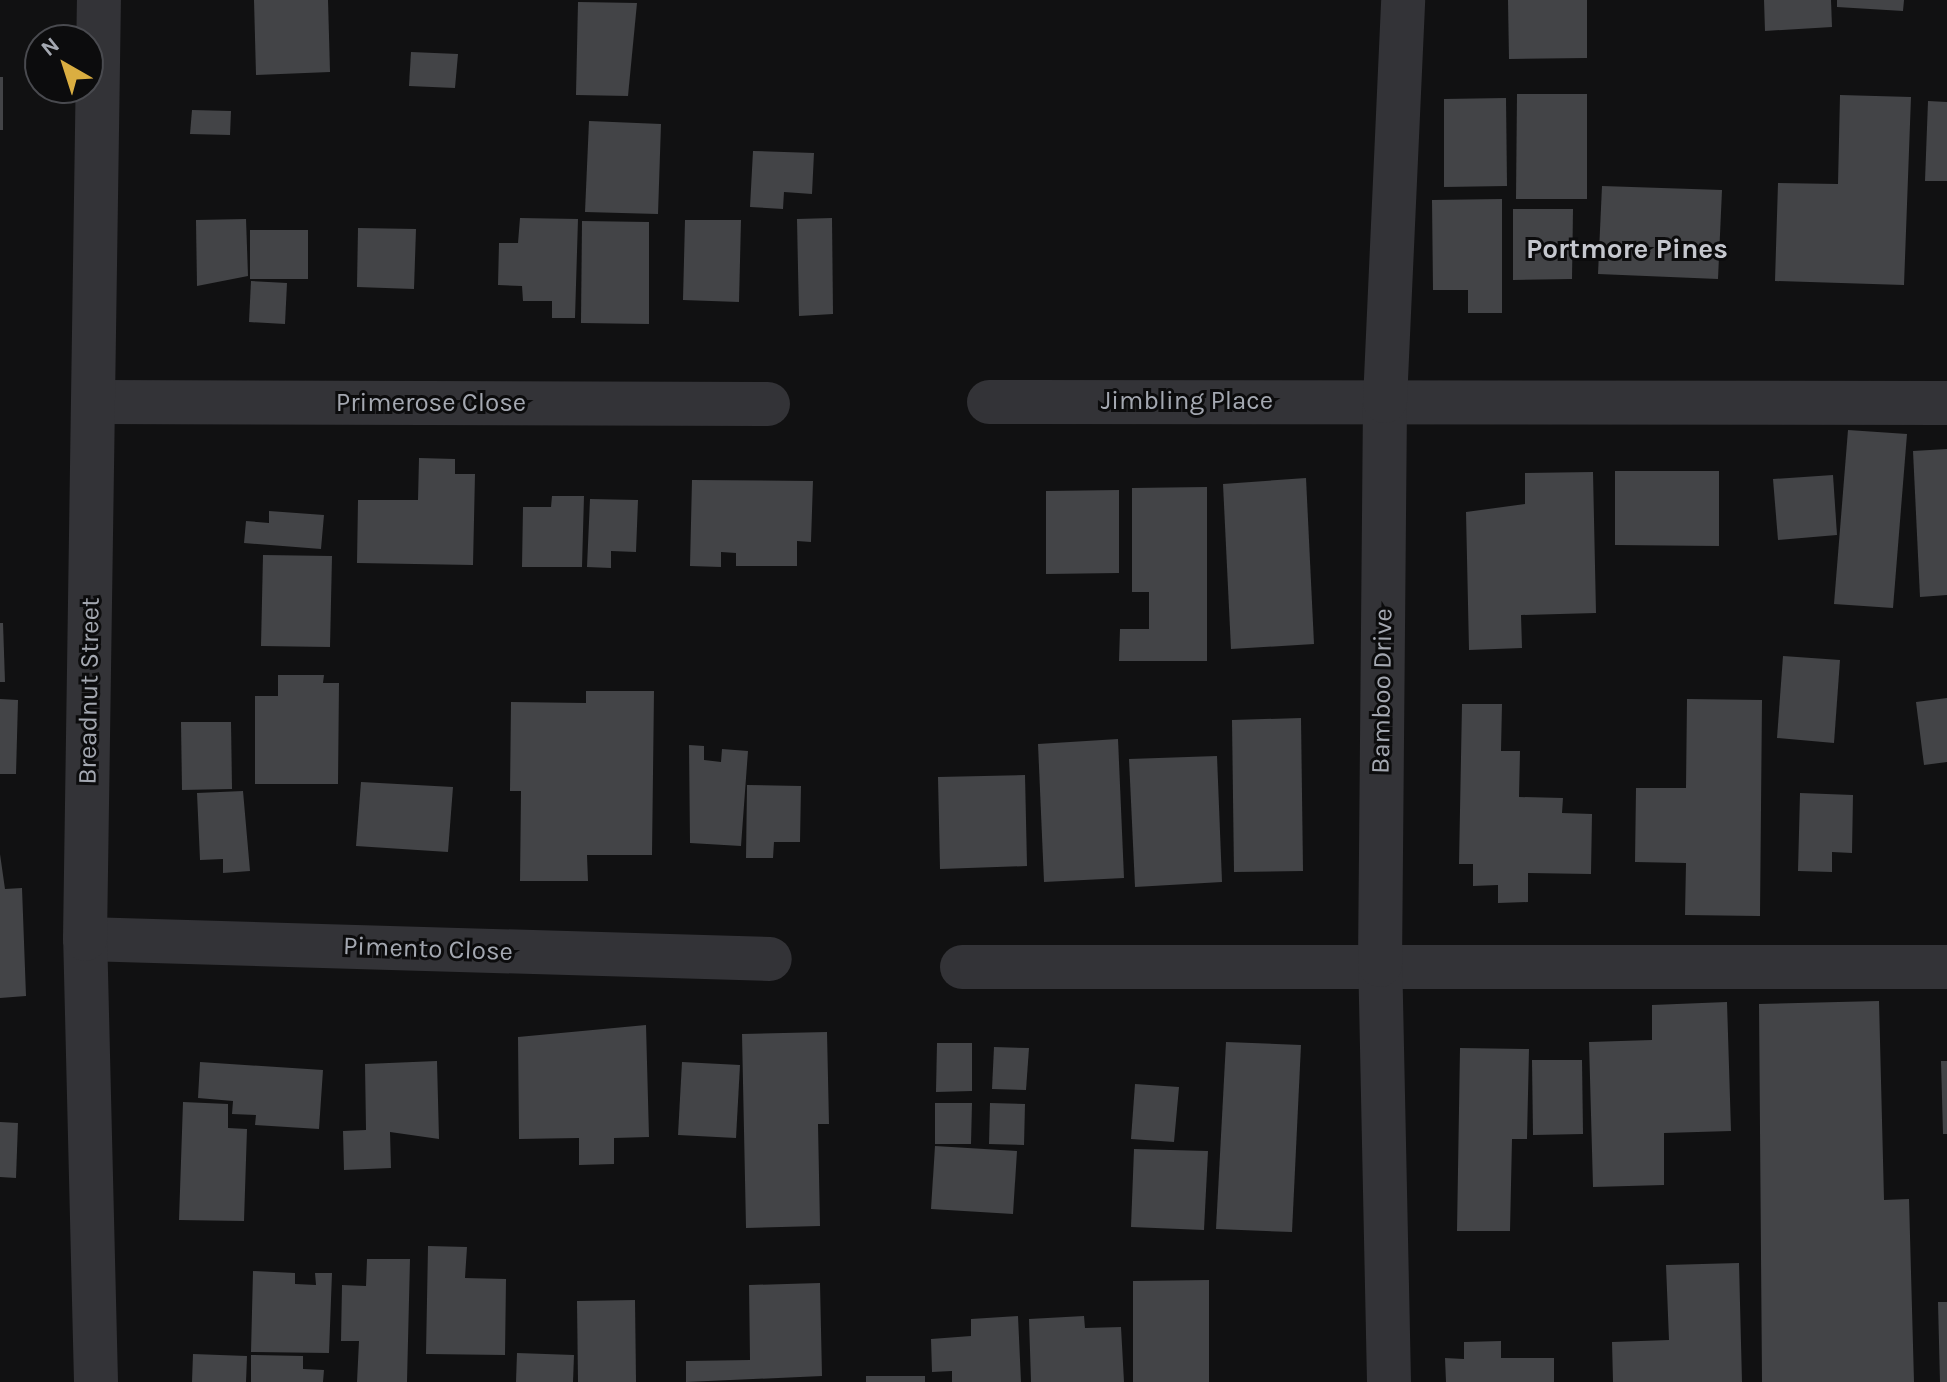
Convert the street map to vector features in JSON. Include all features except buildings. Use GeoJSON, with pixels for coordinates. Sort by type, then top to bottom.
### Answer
{"type":"FeatureCollection","features":[{"type":"Feature","properties":{"kind":"street","name":"Breadnut Street"},"geometry":{"type":"LineString","coordinates":[[96,1382],[85,939],[99,0]]}},
{"type":"Feature","properties":{"kind":"street","name":"Bamboo Drive"},"geometry":{"type":"LineString","coordinates":[[1389,1382],[1380,965],[1385,401],[1403,0]]}},
{"type":"Feature","properties":{"kind":"street","name":"Primerose Close"},"geometry":{"type":"LineString","coordinates":[[94,402],[768,404]]}},
{"type":"Feature","properties":{"kind":"street","name":"Jimbling Place"},"geometry":{"type":"LineString","coordinates":[[989,402],[1947,403]]}},
{"type":"Feature","properties":{"kind":"street","name":"Pimento Close"},"geometry":{"type":"LineString","coordinates":[[85,939],[770,959]]}},
{"type":"Feature","properties":{"kind":"street"},"geometry":{"type":"LineString","coordinates":[[962,967],[1947,967]]}},
{"type":"Feature","properties":{"kind":"district","name":"Portmore Pines"},"geometry":{"type":"Point","coordinates":[1627,249]}}]}
